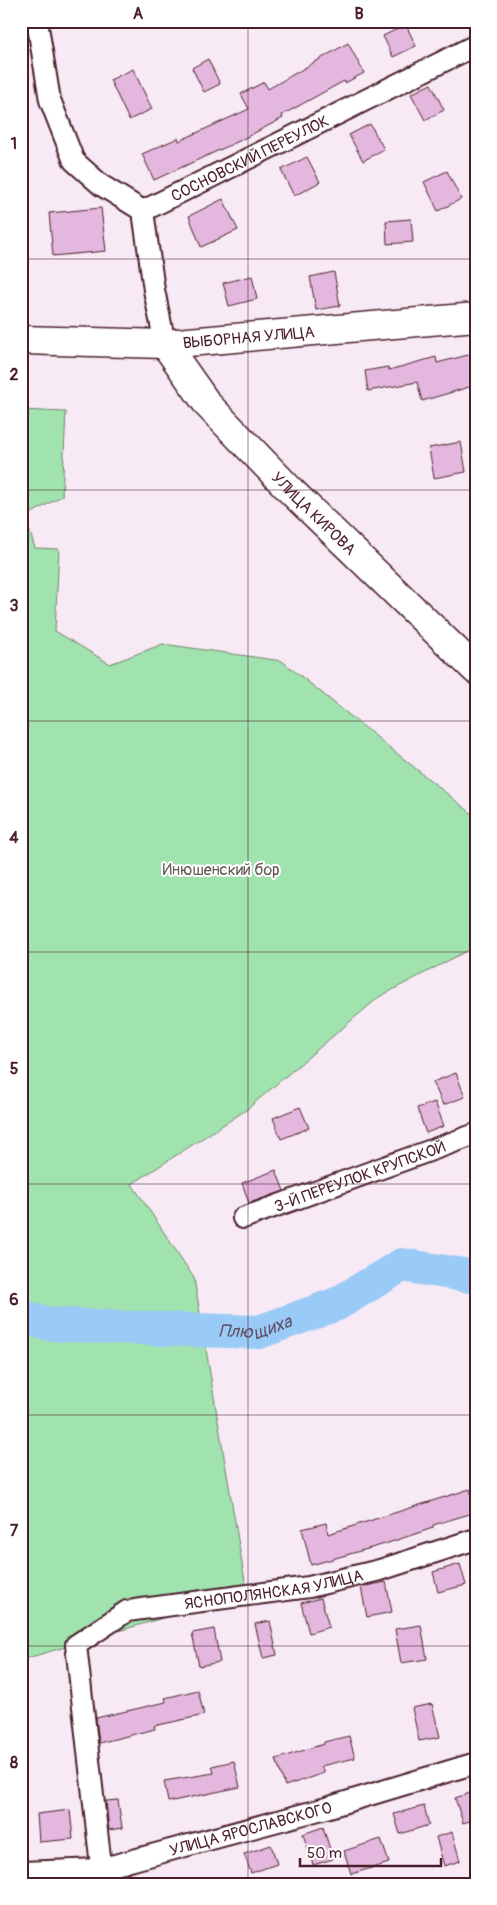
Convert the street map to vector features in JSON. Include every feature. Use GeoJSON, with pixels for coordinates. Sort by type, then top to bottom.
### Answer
{"type":"FeatureCollection","features":[{"type":"Feature","properties":{"kind":"main road","name":"ВЫБОРНАЯ УЛИЦА"},"geometry":{"type":"LineString","coordinates":[[21,340],[165,344],[476,317]]}},
{"type":"Feature","properties":{"kind":"main road","name":"УЛИЦА КИРОВА"},"geometry":{"type":"LineString","coordinates":[[165,344],[208,405],[292,492],[476,670]]}},
{"type":"Feature","properties":{"kind":"street"},"geometry":{"type":"LineString","coordinates":[[37,21],[50,100],[74,162],[101,185],[143,211],[154,290],[165,344]]}},
{"type":"Feature","properties":{"kind":"street","name":"СОСНОВСКИЙ ПЕРЕУЛОК"},"geometry":{"type":"LineString","coordinates":[[143,211],[476,45]]}},
{"type":"Feature","properties":{"kind":"street","name":"3-Й ПЕРЕУЛОК КРУПСКОЙ"},"geometry":{"type":"LineString","coordinates":[[242,1218],[476,1134]]}},
{"type":"Feature","properties":{"kind":"street","name":"ЯСНОПОЛЯНСКАЯ УЛИЦА"},"geometry":{"type":"LineString","coordinates":[[102,1876],[76,1645],[127,1611],[309,1587],[380,1570],[476,1539]]}},
{"type":"Feature","properties":{"kind":"street","name":"УЛИЦА ЯРОСЛАВСКОГО"},"geometry":{"type":"LineString","coordinates":[[21,1872],[102,1876],[476,1763]]}},
{"type":"Feature","properties":{"kind":"green space","name":"Инюшенский бор"},"geometry":{"type":"Polygon","coordinates":[[[21,410],[66,412],[62,496],[25,517],[35,548],[59,549],[55,631],[110,664],[163,644],[282,661],[476,817],[476,946],[379,997],[246,1110],[132,1184],[194,1278],[247,1593],[21,1660],[21,410]]]}},
{"type":"Feature","properties":{"kind":"building"},"geometry":{"type":"Polygon","coordinates":[[[406,25],[416,46],[393,57],[383,36],[406,25]]]}},
{"type":"Feature","properties":{"kind":"building"},"geometry":{"type":"Polygon","coordinates":[[[348,43],[364,73],[345,83],[344,81],[282,115],[283,118],[239,141],[154,180],[142,154],[178,138],[179,141],[249,109],[241,94],[264,82],[268,89],[348,43]]]}},
{"type":"Feature","properties":{"kind":"building"},"geometry":{"type":"Polygon","coordinates":[[[208,59],[220,84],[204,92],[192,68],[208,59]]]}},
{"type":"Feature","properties":{"kind":"building"},"geometry":{"type":"Polygon","coordinates":[[[133,69],[152,109],[129,120],[110,80],[133,69]]]}},
{"type":"Feature","properties":{"kind":"building"},"geometry":{"type":"Polygon","coordinates":[[[431,84],[444,110],[425,120],[411,94],[431,84]]]}},
{"type":"Feature","properties":{"kind":"building"},"geometry":{"type":"Polygon","coordinates":[[[370,124],[384,149],[363,161],[349,135],[370,124]]]}},
{"type":"Feature","properties":{"kind":"building"},"geometry":{"type":"Polygon","coordinates":[[[307,157],[320,182],[294,196],[281,170],[307,157]]]}},
{"type":"Feature","properties":{"kind":"building"},"geometry":{"type":"Polygon","coordinates":[[[447,171],[461,199],[438,211],[424,182],[447,171]]]}},
{"type":"Feature","properties":{"kind":"building"},"geometry":{"type":"Polygon","coordinates":[[[223,199],[238,230],[201,247],[189,216],[223,199]]]}},
{"type":"Feature","properties":{"kind":"building"},"geometry":{"type":"Polygon","coordinates":[[[101,208],[106,251],[53,256],[49,213],[101,208]]]}},
{"type":"Feature","properties":{"kind":"building"},"geometry":{"type":"Polygon","coordinates":[[[411,219],[413,242],[387,244],[386,221],[411,219]]]}},
{"type":"Feature","properties":{"kind":"building"},"geometry":{"type":"Polygon","coordinates":[[[334,272],[340,306],[316,310],[310,277],[334,272]]]}},
{"type":"Feature","properties":{"kind":"building"},"geometry":{"type":"Polygon","coordinates":[[[252,276],[257,299],[229,306],[223,283],[252,276]]]}},
{"type":"Feature","properties":{"kind":"building"},"geometry":{"type":"Polygon","coordinates":[[[476,353],[476,385],[422,401],[417,382],[368,391],[365,371],[388,367],[389,370],[436,357],[437,363],[476,353]]]}},
{"type":"Feature","properties":{"kind":"building"},"geometry":{"type":"Polygon","coordinates":[[[461,442],[466,472],[434,478],[429,448],[461,442]]]}},
{"type":"Feature","properties":{"kind":"building"},"geometry":{"type":"Polygon","coordinates":[[[456,1073],[465,1097],[443,1105],[433,1082],[456,1073]]]}},
{"type":"Feature","properties":{"kind":"building"},"geometry":{"type":"Polygon","coordinates":[[[435,1102],[444,1126],[426,1133],[417,1108],[435,1102]]]}},
{"type":"Feature","properties":{"kind":"building"},"geometry":{"type":"Polygon","coordinates":[[[300,1107],[309,1128],[281,1139],[273,1118],[300,1107]]]}},
{"type":"Feature","properties":{"kind":"building"},"geometry":{"type":"Polygon","coordinates":[[[276,1170],[284,1191],[249,1203],[242,1183],[276,1170]]]}},
{"type":"Feature","properties":{"kind":"building"},"geometry":{"type":"Polygon","coordinates":[[[470,1489],[476,1512],[433,1525],[433,1528],[385,1544],[311,1565],[302,1529],[326,1523],[328,1534],[470,1489]]]}},
{"type":"Feature","properties":{"kind":"building"},"geometry":{"type":"Polygon","coordinates":[[[460,1564],[466,1585],[438,1592],[433,1572],[460,1564]]]}},
{"type":"Feature","properties":{"kind":"building"},"geometry":{"type":"Polygon","coordinates":[[[386,1582],[392,1612],[367,1617],[361,1587],[386,1582]]]}},
{"type":"Feature","properties":{"kind":"building"},"geometry":{"type":"Polygon","coordinates":[[[321,1598],[329,1627],[309,1633],[301,1603],[321,1598]]]}},
{"type":"Feature","properties":{"kind":"building"},"geometry":{"type":"Polygon","coordinates":[[[270,1621],[277,1655],[263,1658],[255,1624],[270,1621]]]}},
{"type":"Feature","properties":{"kind":"building"},"geometry":{"type":"Polygon","coordinates":[[[421,1625],[427,1659],[401,1663],[395,1629],[421,1625]]]}},
{"type":"Feature","properties":{"kind":"building"},"geometry":{"type":"Polygon","coordinates":[[[214,1629],[220,1662],[199,1666],[192,1633],[214,1629]]]}},
{"type":"Feature","properties":{"kind":"building"},"geometry":{"type":"Polygon","coordinates":[[[198,1690],[204,1715],[154,1726],[155,1729],[99,1743],[96,1718],[166,1702],[165,1698],[198,1690]]]}},
{"type":"Feature","properties":{"kind":"building"},"geometry":{"type":"Polygon","coordinates":[[[432,1704],[440,1737],[419,1741],[412,1708],[432,1704]]]}},
{"type":"Feature","properties":{"kind":"building"},"geometry":{"type":"Polygon","coordinates":[[[349,1736],[355,1758],[321,1766],[324,1773],[285,1786],[276,1759],[324,1744],[324,1742],[349,1736]]]}},
{"type":"Feature","properties":{"kind":"building"},"geometry":{"type":"Polygon","coordinates":[[[234,1761],[240,1787],[168,1802],[164,1781],[214,1773],[212,1766],[234,1761]]]}},
{"type":"Feature","properties":{"kind":"building"},"geometry":{"type":"Polygon","coordinates":[[[476,1791],[476,1819],[463,1823],[455,1798],[476,1791]]]}},
{"type":"Feature","properties":{"kind":"building"},"geometry":{"type":"Polygon","coordinates":[[[118,1800],[122,1828],[109,1830],[106,1801],[118,1800]]]}},
{"type":"Feature","properties":{"kind":"building"},"geometry":{"type":"Polygon","coordinates":[[[424,1806],[429,1825],[400,1834],[394,1814],[424,1806]]]}},
{"type":"Feature","properties":{"kind":"building"},"geometry":{"type":"Polygon","coordinates":[[[70,1810],[73,1839],[39,1842],[37,1814],[70,1810]]]}},
{"type":"Feature","properties":{"kind":"building"},"geometry":{"type":"Polygon","coordinates":[[[323,1827],[333,1859],[313,1865],[303,1834],[323,1827]]]}},
{"type":"Feature","properties":{"kind":"building"},"geometry":{"type":"Polygon","coordinates":[[[452,1832],[460,1861],[444,1866],[436,1837],[452,1832]]]}},
{"type":"Feature","properties":{"kind":"building"},"geometry":{"type":"Polygon","coordinates":[[[381,1839],[389,1863],[351,1874],[344,1851],[381,1839]]]}},
{"type":"Feature","properties":{"kind":"building"},"geometry":{"type":"Polygon","coordinates":[[[271,1845],[277,1864],[251,1873],[244,1854],[271,1845]]]}},
{"type":"Feature","properties":{"kind":"waterway","name":"Плющиха"},"geometry":{"type":"LineString","coordinates":[[21,1316],[48,1324],[259,1332],[337,1304],[402,1265],[476,1277]]}}]}
